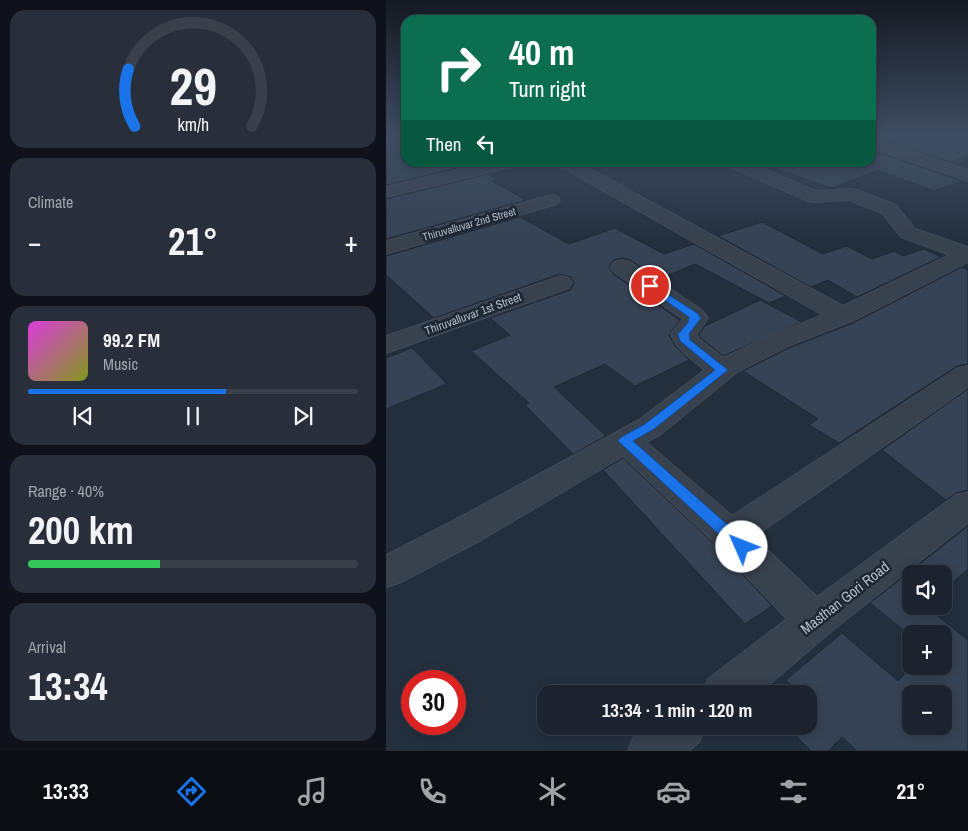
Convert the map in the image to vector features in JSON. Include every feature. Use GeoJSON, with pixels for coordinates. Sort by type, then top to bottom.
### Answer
{"type":"FeatureCollection","features":[{"type":"Feature","properties":{"kind":"street"},"geometry":{"type":"LineString","coordinates":[[386,192],[474,171]]}},
{"type":"Feature","properties":{"kind":"street"},"geometry":{"type":"LineString","coordinates":[[580,171],[843,316]]}},
{"type":"Feature","properties":{"kind":"street"},"geometry":{"type":"LineString","coordinates":[[753,171],[814,197],[851,194],[888,209],[908,234],[967,254]]}},
{"type":"Feature","properties":{"kind":"street"},"geometry":{"type":"LineString","coordinates":[[953,171],[968,176]]}},
{"type":"Feature","properties":{"kind":"street","name":"Thiruvalluvar 2nd Street"},"geometry":{"type":"LineString","coordinates":[[386,248],[551,200]]}},
{"type":"Feature","properties":{"kind":"street"},"geometry":{"type":"LineString","coordinates":[[386,572],[468,530],[650,426],[722,370],[778,340],[843,316],[967,254]]}},
{"type":"Feature","properties":{"kind":"street"},"geometry":{"type":"LineString","coordinates":[[622,267],[696,318],[684,334],[686,341],[722,370]]}},
{"type":"Feature","properties":{"kind":"street","name":"Thiruvalluvar 1st Street"},"geometry":{"type":"LineString","coordinates":[[386,345],[561,283]]}},
{"type":"Feature","properties":{"kind":"street"},"geometry":{"type":"LineString","coordinates":[[730,534],[968,374]]}},
{"type":"Feature","properties":{"kind":"street"},"geometry":{"type":"LineString","coordinates":[[625,441],[730,534],[815,621]]}},
{"type":"Feature","properties":{"kind":"street","name":"Masthan Gori Road"},"geometry":{"type":"LineString","coordinates":[[735,685],[815,621],[968,504]]}},
{"type":"Feature","properties":{"kind":"street"},"geometry":{"type":"LineString","coordinates":[[652,751],[672,735]]}},
{"type":"Feature","properties":{"kind":"building"},"geometry":{"type":"Polygon","coordinates":[[[386,171],[445,171],[386,185],[386,171]]]}},
{"type":"Feature","properties":{"kind":"building"},"geometry":{"type":"Polygon","coordinates":[[[783,171],[875,171],[832,188],[783,171]]]}},
{"type":"Feature","properties":{"kind":"building"},"geometry":{"type":"Polygon","coordinates":[[[881,171],[932,171],[961,181],[934,191],[881,171]]]}},
{"type":"Feature","properties":{"kind":"building"},"geometry":{"type":"Polygon","coordinates":[[[488,174],[497,180],[492,181],[526,200],[386,239],[386,199],[488,174]]]}},
{"type":"Feature","properties":{"kind":"building"},"geometry":{"type":"Polygon","coordinates":[[[520,217],[569,244],[615,228],[664,254],[694,244],[786,296],[769,303],[695,264],[659,279],[630,260],[622,258],[614,260],[609,266],[613,274],[680,320],[669,335],[675,346],[689,360],[635,386],[605,364],[554,387],[606,436],[573,454],[525,405],[529,403],[471,351],[510,335],[490,318],[570,290],[574,284],[571,277],[560,274],[434,318],[386,275],[386,256],[520,217]]]}},
{"type":"Feature","properties":{"kind":"building"},"geometry":{"type":"Polygon","coordinates":[[[762,222],[823,254],[847,246],[872,259],[894,251],[903,256],[924,249],[941,257],[857,297],[828,280],[811,287],[718,236],[762,222]]]}},
{"type":"Feature","properties":{"kind":"building"},"geometry":{"type":"Polygon","coordinates":[[[962,267],[968,270],[968,364],[957,366],[839,443],[809,425],[818,419],[743,371],[789,348],[853,323],[962,267]]]}},
{"type":"Feature","properties":{"kind":"building"},"geometry":{"type":"Polygon","coordinates":[[[760,300],[802,322],[723,356],[700,337],[699,334],[705,326],[760,300]]]}},
{"type":"Feature","properties":{"kind":"building"},"geometry":{"type":"Polygon","coordinates":[[[412,348],[447,384],[386,409],[386,358],[412,348]]]}},
{"type":"Feature","properties":{"kind":"building"},"geometry":{"type":"Polygon","coordinates":[[[968,389],[968,490],[956,493],[946,500],[882,450],[968,389]]]}},
{"type":"Feature","properties":{"kind":"building"},"geometry":{"type":"Polygon","coordinates":[[[623,458],[716,546],[772,606],[745,624],[603,470],[623,458]]]}},
{"type":"Feature","properties":{"kind":"building"},"geometry":{"type":"Polygon","coordinates":[[[968,526],[968,569],[952,583],[952,565],[918,565],[968,526]]]}},
{"type":"Feature","properties":{"kind":"building"},"geometry":{"type":"Polygon","coordinates":[[[902,578],[902,615],[936,615],[949,625],[902,625],[902,629],[870,603],[902,578]]]}},
{"type":"Feature","properties":{"kind":"building"},"geometry":{"type":"Polygon","coordinates":[[[952,627],[968,640],[968,751],[857,751],[842,737],[828,751],[811,751],[795,735],[817,735],[817,685],[791,685],[786,680],[842,633],[898,681],[904,675],[952,675],[952,627]]]}},
{"type":"Feature","properties":{"kind":"route"},"geometry":{"type":"LineString","coordinates":[[650,286],[696,318],[684,334],[686,341],[722,370],[650,426],[625,441],[730,534],[742,547]]}}]}
